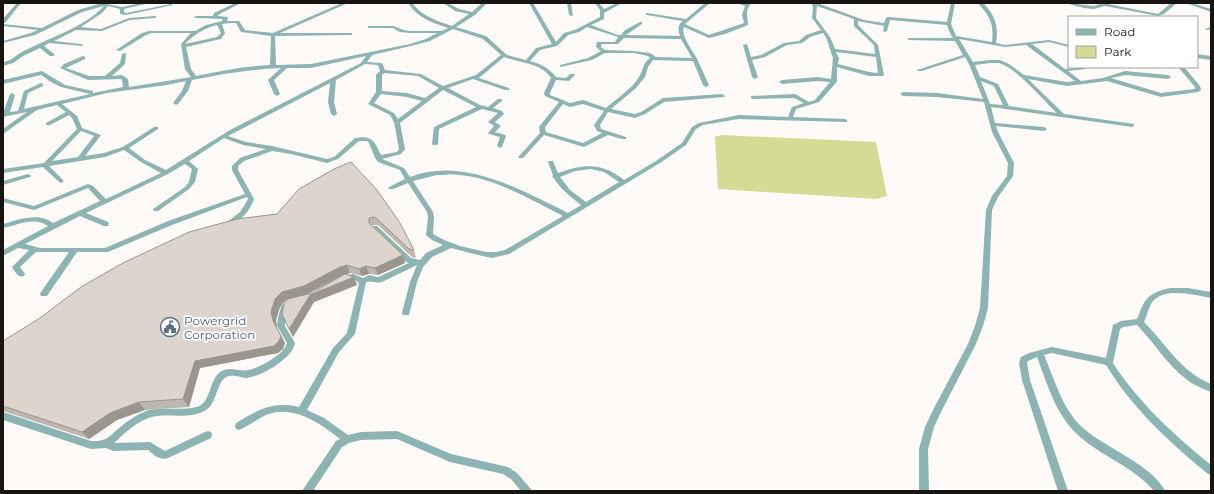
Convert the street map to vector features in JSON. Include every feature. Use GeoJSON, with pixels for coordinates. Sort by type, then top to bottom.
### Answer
{"type":"FeatureCollection","features":[{"type":"Feature","properties":{"kind":"street"},"geometry":{"type":"LineString","coordinates":[[3,24],[19,3]]}},
{"type":"Feature","properties":{"kind":"street"},"geometry":{"type":"LineString","coordinates":[[3,42],[44,29],[80,11],[103,4],[122,8],[148,3]]}},
{"type":"Feature","properties":{"kind":"street"},"geometry":{"type":"LineString","coordinates":[[215,17],[218,11],[239,3]]}},
{"type":"Feature","properties":{"kind":"street"},"geometry":{"type":"LineString","coordinates":[[273,67],[272,37],[275,34],[346,3]]}},
{"type":"Feature","properties":{"kind":"street"},"geometry":{"type":"LineString","coordinates":[[410,3],[413,8],[426,17],[484,37],[504,55],[528,61],[549,72],[554,78],[567,80],[572,75]]}},
{"type":"Feature","properties":{"kind":"street"},"geometry":{"type":"LineString","coordinates":[[445,3],[457,10],[473,14]]}},
{"type":"Feature","properties":{"kind":"street"},"geometry":{"type":"LineString","coordinates":[[5,115],[35,109],[97,92],[126,87],[163,84],[227,71],[273,67],[311,66],[420,43],[452,27],[473,14],[486,3]]}},
{"type":"Feature","properties":{"kind":"street"},"geometry":{"type":"LineString","coordinates":[[531,3],[555,45]]}},
{"type":"Feature","properties":{"kind":"street"},"geometry":{"type":"LineString","coordinates":[[569,3],[571,15]]}},
{"type":"Feature","properties":{"kind":"street"},"geometry":{"type":"LineString","coordinates":[[528,61],[538,49],[555,45],[566,34],[576,32],[586,25],[601,19],[603,16],[597,3]]}},
{"type":"Feature","properties":{"kind":"street"},"geometry":{"type":"LineString","coordinates":[[602,12],[620,3]]}},
{"type":"Feature","properties":{"kind":"street"},"geometry":{"type":"LineString","coordinates":[[706,85],[680,30],[684,22],[708,3]]}},
{"type":"Feature","properties":{"kind":"street"},"geometry":{"type":"LineString","coordinates":[[647,14],[684,22],[708,37],[723,34],[746,24],[744,15],[749,4],[739,3]]}},
{"type":"Feature","properties":{"kind":"street"},"geometry":{"type":"LineString","coordinates":[[790,118],[794,108],[810,104],[821,98],[834,80],[836,58],[828,37],[814,18],[815,7],[813,3],[856,18],[886,25]]}},
{"type":"Feature","properties":{"kind":"street"},"geometry":{"type":"LineString","coordinates":[[924,491],[924,445],[931,423],[975,338],[981,322],[984,308],[989,210],[995,196],[1010,176],[1012,169],[1009,158],[992,124],[987,103],[972,64],[956,39],[949,24],[953,3]]}},
{"type":"Feature","properties":{"kind":"street"},"geometry":{"type":"LineString","coordinates":[[980,3],[987,10],[996,26],[994,43]]}},
{"type":"Feature","properties":{"kind":"street"},"geometry":{"type":"LineString","coordinates":[[1070,3],[1095,7],[1106,4],[1155,16],[1162,14],[1168,6],[1175,3]]}},
{"type":"Feature","properties":{"kind":"street"},"geometry":{"type":"LineString","coordinates":[[1188,3],[1209,11]]}},
{"type":"Feature","properties":{"kind":"street"},"geometry":{"type":"LineString","coordinates":[[3,64],[15,62],[20,55],[50,42],[74,28],[103,10],[103,4]]}},
{"type":"Feature","properties":{"kind":"street"},"geometry":{"type":"LineString","coordinates":[[122,8],[122,13],[126,14],[172,5]]}},
{"type":"Feature","properties":{"kind":"street"},"geometry":{"type":"LineString","coordinates":[[74,28],[102,30],[134,18],[155,17]]}},
{"type":"Feature","properties":{"kind":"street"},"geometry":{"type":"LineString","coordinates":[[184,46],[219,38],[222,33],[222,23],[226,18],[196,17]]}},
{"type":"Feature","properties":{"kind":"street"},"geometry":{"type":"LineString","coordinates":[[836,65],[879,76],[881,72],[876,45],[856,25],[856,18]]}},
{"type":"Feature","properties":{"kind":"street"},"geometry":{"type":"LineString","coordinates":[[885,31],[887,20],[891,18],[949,24]]}},
{"type":"Feature","properties":{"kind":"street"},"geometry":{"type":"LineString","coordinates":[[118,50],[144,34],[151,32],[195,32],[222,23],[239,23],[243,31],[275,34],[350,34]]}},
{"type":"Feature","properties":{"kind":"street"},"geometry":{"type":"LineString","coordinates":[[604,51],[598,47],[599,43],[614,43],[640,23]]}},
{"type":"Feature","properties":{"kind":"street"},"geometry":{"type":"LineString","coordinates":[[3,24],[44,29]]}},
{"type":"Feature","properties":{"kind":"street"},"geometry":{"type":"LineString","coordinates":[[586,25],[613,36],[683,38]]}},
{"type":"Feature","properties":{"kind":"street"},"geometry":{"type":"LineString","coordinates":[[370,27],[394,27],[402,31],[410,32],[442,32]]}},
{"type":"Feature","properties":{"kind":"street"},"geometry":{"type":"LineString","coordinates":[[750,59],[763,56],[786,44],[800,42],[811,35],[824,31]]}},
{"type":"Feature","properties":{"kind":"street"},"geometry":{"type":"LineString","coordinates":[[192,78],[188,69],[184,46],[187,39],[195,32]]}},
{"type":"Feature","properties":{"kind":"street"},"geometry":{"type":"LineString","coordinates":[[909,39],[956,39],[994,43],[1005,46],[1049,41],[1068,46]]}},
{"type":"Feature","properties":{"kind":"street"},"geometry":{"type":"LineString","coordinates":[[50,42],[81,45]]}},
{"type":"Feature","properties":{"kind":"street"},"geometry":{"type":"LineString","coordinates":[[1028,44],[1065,70],[1080,83]]}},
{"type":"Feature","properties":{"kind":"street"},"geometry":{"type":"LineString","coordinates":[[41,46],[52,55]]}},
{"type":"Feature","properties":{"kind":"street"},"geometry":{"type":"LineString","coordinates":[[745,46],[754,77]]}},
{"type":"Feature","properties":{"kind":"street"},"geometry":{"type":"LineString","coordinates":[[833,50],[877,56]]}},
{"type":"Feature","properties":{"kind":"street"},"geometry":{"type":"LineString","coordinates":[[562,66],[590,58],[604,51],[634,52],[650,55],[654,58],[695,60]]}},
{"type":"Feature","properties":{"kind":"street"},"geometry":{"type":"LineString","coordinates":[[106,78],[122,64],[124,54]]}},
{"type":"Feature","properties":{"kind":"street"},"geometry":{"type":"LineString","coordinates":[[366,63],[370,54]]}},
{"type":"Feature","properties":{"kind":"street"},"geometry":{"type":"LineString","coordinates":[[397,122],[442,88],[475,78],[486,71],[504,55]]}},
{"type":"Feature","properties":{"kind":"street"},"geometry":{"type":"LineString","coordinates":[[920,70],[967,55]]}},
{"type":"Feature","properties":{"kind":"street"},"geometry":{"type":"LineString","coordinates":[[1198,56],[1211,61]]}},
{"type":"Feature","properties":{"kind":"street"},"geometry":{"type":"LineString","coordinates":[[83,58],[66,65],[63,68],[88,78],[122,77],[125,79],[126,87]]}},
{"type":"Feature","properties":{"kind":"street"},"geometry":{"type":"LineString","coordinates":[[624,138],[597,128],[607,110],[634,87],[642,77],[645,67],[654,58]]}},
{"type":"Feature","properties":{"kind":"street"},"geometry":{"type":"LineString","coordinates":[[1204,58],[1211,58]]}},
{"type":"Feature","properties":{"kind":"street"},"geometry":{"type":"LineString","coordinates":[[972,64],[1000,62],[1022,76],[1062,115]]}},
{"type":"Feature","properties":{"kind":"street"},"geometry":{"type":"LineString","coordinates":[[3,252],[52,226],[166,173],[223,136],[366,63],[380,64],[382,71],[379,75],[379,92],[371,104],[390,112],[397,122],[402,151],[378,158]]}},
{"type":"Feature","properties":{"kind":"street"},"geometry":{"type":"LineString","coordinates":[[1058,65],[1067,63]]}},
{"type":"Feature","properties":{"kind":"street"},"geometry":{"type":"LineString","coordinates":[[277,94],[270,80],[285,67]]}},
{"type":"Feature","properties":{"kind":"street"},"geometry":{"type":"LineString","coordinates":[[1065,70],[1078,68]]}},
{"type":"Feature","properties":{"kind":"street"},"geometry":{"type":"LineString","coordinates":[[1101,79],[1161,95],[1198,90],[1198,87],[1182,68]]}},
{"type":"Feature","properties":{"kind":"street"},"geometry":{"type":"LineString","coordinates":[[382,71],[419,74],[442,88],[481,107],[501,113],[491,122],[498,126],[491,133],[503,136],[500,146]]}},
{"type":"Feature","properties":{"kind":"street"},"geometry":{"type":"LineString","coordinates":[[3,82],[42,73],[63,86],[84,92],[97,92]]}},
{"type":"Feature","properties":{"kind":"street"},"geometry":{"type":"LineString","coordinates":[[1022,76],[1067,84],[1080,83],[1125,73],[1168,77]]}},
{"type":"Feature","properties":{"kind":"street"},"geometry":{"type":"LineString","coordinates":[[176,103],[192,78]]}},
{"type":"Feature","properties":{"kind":"street"},"geometry":{"type":"LineString","coordinates":[[475,78],[507,89]]}},
{"type":"Feature","properties":{"kind":"street"},"geometry":{"type":"LineString","coordinates":[[554,78],[547,93],[548,96],[572,105],[583,102],[607,110],[635,116],[643,113],[663,100],[722,96]]}},
{"type":"Feature","properties":{"kind":"street"},"geometry":{"type":"LineString","coordinates":[[977,78],[998,86],[1007,107]]}},
{"type":"Feature","properties":{"kind":"street"},"geometry":{"type":"LineString","coordinates":[[782,82],[818,79],[834,80]]}},
{"type":"Feature","properties":{"kind":"street"},"geometry":{"type":"LineString","coordinates":[[333,80],[331,102],[334,114]]}},
{"type":"Feature","properties":{"kind":"street"},"geometry":{"type":"LineString","coordinates":[[20,112],[26,92],[41,85]]}},
{"type":"Feature","properties":{"kind":"street"},"geometry":{"type":"LineString","coordinates":[[379,92],[407,95],[426,100]]}},
{"type":"Feature","properties":{"kind":"street"},"geometry":{"type":"LineString","coordinates":[[904,94],[937,95],[1007,107],[1132,125]]}},
{"type":"Feature","properties":{"kind":"street"},"geometry":{"type":"LineString","coordinates":[[5,115],[12,95]]}},
{"type":"Feature","properties":{"kind":"street"},"geometry":{"type":"LineString","coordinates":[[754,97],[795,96],[810,104]]}},
{"type":"Feature","properties":{"kind":"street"},"geometry":{"type":"LineString","coordinates":[[489,109],[500,100]]}},
{"type":"Feature","properties":{"kind":"street"},"geometry":{"type":"LineString","coordinates":[[543,133],[542,127],[562,102]]}},
{"type":"Feature","properties":{"kind":"street"},"geometry":{"type":"LineString","coordinates":[[58,103],[75,117],[80,130]]}},
{"type":"Feature","properties":{"kind":"street"},"geometry":{"type":"LineString","coordinates":[[435,144],[436,128],[456,120],[481,107]]}},
{"type":"Feature","properties":{"kind":"street"},"geometry":{"type":"LineString","coordinates":[[3,132],[35,109]]}},
{"type":"Feature","properties":{"kind":"street"},"geometry":{"type":"LineString","coordinates":[[48,124],[70,113]]}},
{"type":"Feature","properties":{"kind":"street"},"geometry":{"type":"LineString","coordinates":[[223,136],[246,144],[331,161],[354,141],[364,138],[372,142],[378,158],[383,164],[402,170],[430,212],[431,217],[429,235],[432,239],[490,255],[500,254],[623,182],[684,144],[694,128],[701,124],[734,117],[845,121]]}},
{"type":"Feature","properties":{"kind":"street"},"geometry":{"type":"LineString","coordinates":[[992,124],[1044,129]]}},
{"type":"Feature","properties":{"kind":"street"},"geometry":{"type":"LineString","coordinates":[[3,171],[105,155],[124,148],[156,128]]}},
{"type":"Feature","properties":{"kind":"street"},"geometry":{"type":"LineString","coordinates":[[80,130],[98,135],[81,158]]}},
{"type":"Feature","properties":{"kind":"street"},"geometry":{"type":"LineString","coordinates":[[45,165],[80,130]]}},
{"type":"Feature","properties":{"kind":"street"},"geometry":{"type":"LineString","coordinates":[[543,133],[584,145],[608,132]]}},
{"type":"Feature","properties":{"kind":"street"},"geometry":{"type":"LineString","coordinates":[[521,157],[543,133]]}},
{"type":"Feature","properties":{"kind":"street"},"geometry":{"type":"LineString","coordinates":[[124,148],[143,161],[166,173]]}},
{"type":"Feature","properties":{"kind":"street"},"geometry":{"type":"LineString","coordinates":[[220,226],[237,219],[247,209],[251,199],[247,195],[235,170],[235,166],[242,160],[262,154],[272,148]]}},
{"type":"Feature","properties":{"kind":"street"},"geometry":{"type":"LineString","coordinates":[[156,209],[190,185],[195,169],[186,161]]}},
{"type":"Feature","properties":{"kind":"street"},"geometry":{"type":"LineString","coordinates":[[552,162],[555,176],[568,193],[585,204]]}},
{"type":"Feature","properties":{"kind":"street"},"geometry":{"type":"LineString","coordinates":[[45,165],[61,181]]}},
{"type":"Feature","properties":{"kind":"street"},"geometry":{"type":"LineString","coordinates":[[555,176],[592,166],[614,174],[623,182]]}},
{"type":"Feature","properties":{"kind":"street"},"geometry":{"type":"LineString","coordinates":[[391,188],[408,180],[436,172],[475,176],[495,182],[567,215]]}},
{"type":"Feature","properties":{"kind":"street"},"geometry":{"type":"LineString","coordinates":[[3,183],[28,176]]}},
{"type":"Feature","properties":{"kind":"street"},"geometry":{"type":"LineString","coordinates":[[3,200],[34,208],[88,186],[92,186],[105,202]]}},
{"type":"Feature","properties":{"kind":"street"},"geometry":{"type":"LineString","coordinates":[[16,245],[34,249],[106,250],[247,195]]}},
{"type":"Feature","properties":{"kind":"street"},"geometry":{"type":"LineString","coordinates":[[79,214],[106,224]]}},
{"type":"Feature","properties":{"kind":"street"},"geometry":{"type":"LineString","coordinates":[[3,226],[39,218],[47,220],[52,226]]}},
{"type":"Feature","properties":{"kind":"street"},"geometry":{"type":"LineString","coordinates":[[375,228],[409,260],[420,263]]}},
{"type":"Feature","properties":{"kind":"street"},"geometry":{"type":"LineString","coordinates":[[336,283],[351,276],[362,280],[369,278],[379,280],[420,263],[429,255],[451,245]]}},
{"type":"Feature","properties":{"kind":"street"},"geometry":{"type":"LineString","coordinates":[[21,274],[16,267],[34,249]]}},
{"type":"Feature","properties":{"kind":"street"},"geometry":{"type":"LineString","coordinates":[[44,294],[74,250]]}},
{"type":"Feature","properties":{"kind":"street"},"geometry":{"type":"LineString","coordinates":[[406,313],[420,263]]}},
{"type":"Feature","properties":{"kind":"street"},"geometry":{"type":"LineString","coordinates":[[301,412],[336,350],[351,334],[362,280]]}},
{"type":"Feature","properties":{"kind":"street"},"geometry":{"type":"LineString","coordinates":[[1139,322],[1149,300],[1160,293],[1177,290],[1211,295]]}},
{"type":"Feature","properties":{"kind":"street"},"geometry":{"type":"LineString","coordinates":[[106,444],[144,416],[153,413],[203,408],[209,402],[219,380],[226,373],[252,373],[287,353],[291,345],[291,341],[282,328],[281,318],[286,306],[292,301]]}},
{"type":"Feature","properties":{"kind":"street"},"geometry":{"type":"LineString","coordinates":[[1104,362],[1110,359],[1116,327],[1121,324],[1139,322],[1154,336],[1179,369],[1188,378],[1198,384],[1211,388]]}},
{"type":"Feature","properties":{"kind":"street"},"geometry":{"type":"LineString","coordinates":[[1063,491],[1026,380],[1023,363],[1024,359],[1052,350],[1108,362],[1118,379],[1145,413],[1165,433],[1211,471]]}},
{"type":"Feature","properties":{"kind":"street"},"geometry":{"type":"LineString","coordinates":[[1039,353],[1069,418],[1074,424],[1091,440],[1145,476],[1160,491]]}},
{"type":"Feature","properties":{"kind":"street"},"geometry":{"type":"LineString","coordinates":[[239,426],[270,410],[301,412],[320,418],[347,439]]}},
{"type":"Feature","properties":{"kind":"street"},"geometry":{"type":"LineString","coordinates":[[3,416],[91,445],[106,444],[113,447],[150,446],[160,454],[165,455],[208,435]]}},
{"type":"Feature","properties":{"kind":"street"},"geometry":{"type":"LineString","coordinates":[[307,491],[339,444],[347,439],[361,436],[397,435],[450,458],[505,470],[514,476],[526,491]]}},
{"type":"Feature","properties":{"kind":"green space"},"geometry":{"type":"Polygon","coordinates":[[[721,135],[876,142],[887,196],[876,199],[718,189],[715,137],[721,135]]]}},
{"type":"Feature","properties":{"kind":"building","name":"Powergrid Corporation"},"geometry":{"type":"Polygon","coordinates":[[[351,162],[377,190],[400,223],[414,250],[409,249],[375,217],[369,218],[369,223],[403,255],[375,268],[366,266],[359,269],[347,265],[340,267],[304,286],[282,292],[275,299],[271,312],[273,321],[281,336],[279,341],[274,346],[195,361],[183,399],[139,402],[110,413],[82,432],[3,406],[3,341],[40,318],[81,287],[123,263],[189,232],[237,219],[277,214],[299,189],[334,169],[351,162]]]}},
{"type":"Feature","properties":{"kind":"building"},"geometry":{"type":"Polygon","coordinates":[[[345,274],[354,277],[310,295],[289,329],[282,314],[284,304],[288,299],[312,293],[345,274]]]}},
{"type":"Feature","properties":{"kind":"place","name":"Powergrid Corporation"},"geometry":{"type":"Point","coordinates":[170,327]}}]}
